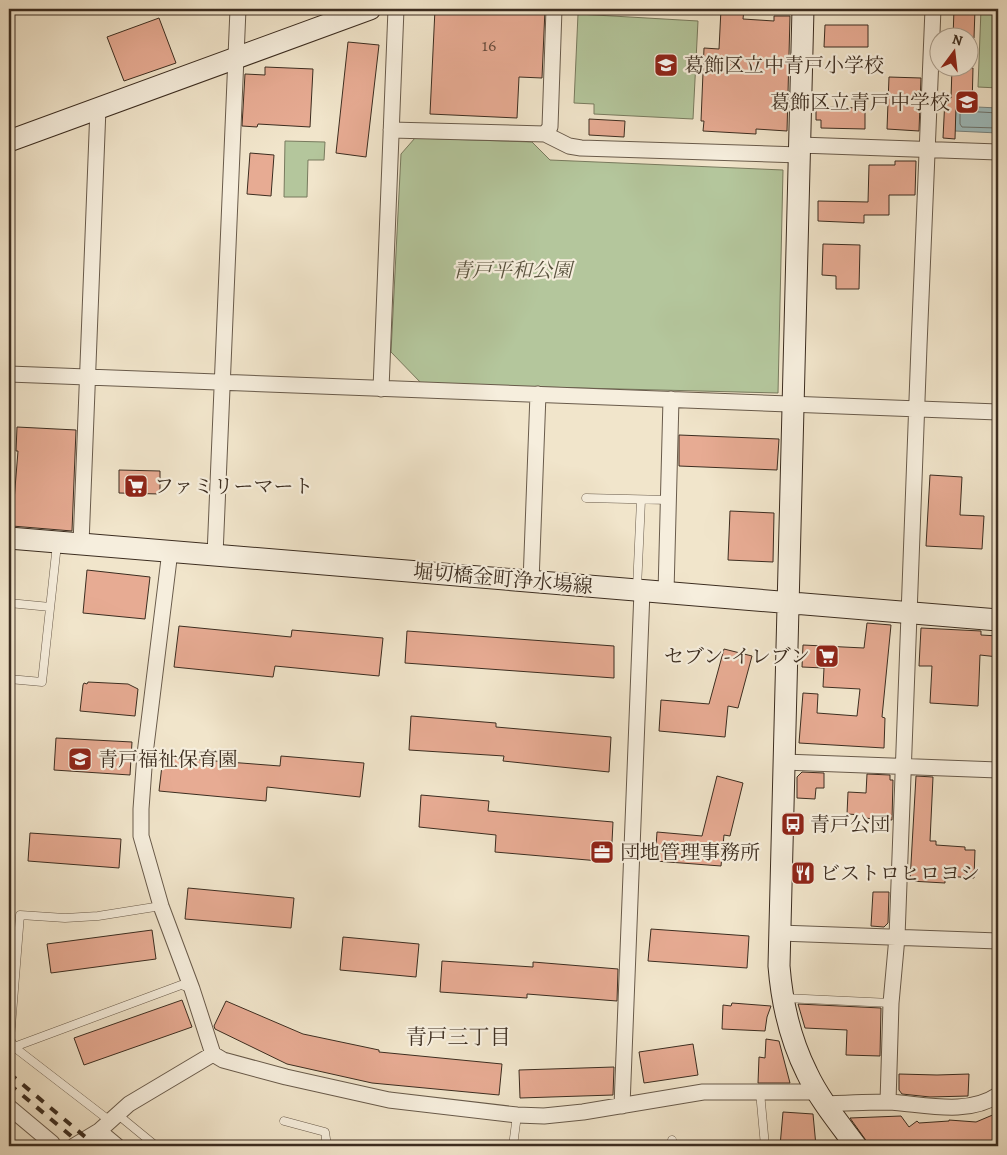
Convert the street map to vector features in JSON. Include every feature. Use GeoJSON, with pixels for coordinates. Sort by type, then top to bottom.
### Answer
{"type":"FeatureCollection","features":[{"type":"Feature","properties":{"kind":"street"},"geometry":{"type":"LineString","coordinates":[[215,555],[238,9]]}},
{"type":"Feature","properties":{"kind":"street"},"geometry":{"type":"LineString","coordinates":[[9,141],[370,9]]}},
{"type":"Feature","properties":{"kind":"street"},"geometry":{"type":"LineString","coordinates":[[381,388],[396,9]]}},
{"type":"Feature","properties":{"kind":"street"},"geometry":{"type":"LineString","coordinates":[[545,134],[550,126],[554,9]]}},
{"type":"Feature","properties":{"kind":"street"},"geometry":{"type":"LineString","coordinates":[[804,9],[778,966],[782,998],[794,1043],[807,1074],[856,1146]]}},
{"type":"Feature","properties":{"kind":"street"},"geometry":{"type":"LineString","coordinates":[[888,1102],[897,937],[933,9],[921,9]]}},
{"type":"Feature","properties":{"kind":"street"},"geometry":{"type":"LineString","coordinates":[[81,544],[98,108]]}},
{"type":"Feature","properties":{"kind":"street"},"geometry":{"type":"LineString","coordinates":[[391,130],[545,134],[569,146],[581,148],[927,149],[998,152]]}},
{"type":"Feature","properties":{"kind":"street"},"geometry":{"type":"LineString","coordinates":[[9,374],[998,412]]}},
{"type":"Feature","properties":{"kind":"street"},"geometry":{"type":"LineString","coordinates":[[531,582],[538,394]]}},
{"type":"Feature","properties":{"kind":"street"},"geometry":{"type":"LineString","coordinates":[[666,592],[670,399]]}},
{"type":"Feature","properties":{"kind":"street","name":"堀切橋金町浄水場線"},"geometry":{"type":"LineString","coordinates":[[9,538],[998,620]]}},
{"type":"Feature","properties":{"kind":"street"},"geometry":{"type":"LineString","coordinates":[[170,551],[145,754],[140,809],[141,836],[161,906],[192,989],[213,1054],[223,1060],[286,1077],[389,1100],[516,1115],[544,1116],[622,1106],[703,1092],[760,1092],[924,1106],[967,1107],[998,1095]]}},
{"type":"Feature","properties":{"kind":"street"},"geometry":{"type":"LineString","coordinates":[[622,1106],[640,590]]}},
{"type":"Feature","properties":{"kind":"street"},"geometry":{"type":"LineString","coordinates":[[784,762],[998,770]]}},
{"type":"Feature","properties":{"kind":"street"},"geometry":{"type":"LineString","coordinates":[[780,933],[998,941]]}},
{"type":"Feature","properties":{"kind":"street"},"geometry":{"type":"LineString","coordinates":[[74,1146],[108,1122],[129,1104],[213,1054]]}},
{"type":"Feature","properties":{"kind":"street"},"geometry":{"type":"LineString","coordinates":[[9,1108],[54,1146]]}},
{"type":"Feature","properties":{"kind":"street"},"geometry":{"type":"LineString","coordinates":[[108,1122],[116,1146]]}},
{"type":"Feature","properties":{"kind":"lane"},"geometry":{"type":"LineString","coordinates":[[586,498],[669,500]]}},
{"type":"Feature","properties":{"kind":"lane"},"geometry":{"type":"LineString","coordinates":[[640,590],[641,500]]}},
{"type":"Feature","properties":{"kind":"lane"},"geometry":{"type":"LineString","coordinates":[[9,679],[42,682],[57,542]]}},
{"type":"Feature","properties":{"kind":"lane"},"geometry":{"type":"LineString","coordinates":[[9,603],[50,607]]}},
{"type":"Feature","properties":{"kind":"lane"},"geometry":{"type":"LineString","coordinates":[[156,1146],[108,1122],[14,1047],[9,1034],[20,915],[65,918],[98,916],[161,906]]}},
{"type":"Feature","properties":{"kind":"lane"},"geometry":{"type":"LineString","coordinates":[[14,1047],[181,985],[192,989]]}},
{"type":"Feature","properties":{"kind":"lane"},"geometry":{"type":"LineString","coordinates":[[782,998],[892,1003]]}},
{"type":"Feature","properties":{"kind":"lane"},"geometry":{"type":"LineString","coordinates":[[760,1092],[765,1146]]}},
{"type":"Feature","properties":{"kind":"lane"},"geometry":{"type":"LineString","coordinates":[[513,1146],[516,1115]]}},
{"type":"Feature","properties":{"kind":"lane"},"geometry":{"type":"LineString","coordinates":[[284,1122],[325,1132],[327,1146]]}},
{"type":"Feature","properties":{"kind":"green space"},"geometry":{"type":"Polygon","coordinates":[[[981,9],[998,9],[998,88],[978,87],[978,78],[980,78],[981,9]]]}},
{"type":"Feature","properties":{"kind":"green space"},"geometry":{"type":"Polygon","coordinates":[[[578,14],[698,21],[693,119],[594,114],[594,104],[574,103],[578,14]]]}},
{"type":"Feature","properties":{"kind":"green space","name":"青戸平和公園"},"geometry":{"type":"Polygon","coordinates":[[[415,138],[532,142],[550,160],[783,170],[778,393],[422,384],[391,352],[401,154],[415,138]]]}},
{"type":"Feature","properties":{"kind":"green space"},"geometry":{"type":"Polygon","coordinates":[[[285,141],[325,142],[324,160],[308,160],[307,197],[284,197],[285,141]]]}},
{"type":"Feature","properties":{"kind":"water"},"geometry":{"type":"Polygon","coordinates":[[[956,106],[998,108],[998,133],[955,131],[956,106]]]}},
{"type":"Feature","properties":{"kind":"building"},"geometry":{"type":"Polygon","coordinates":[[[435,9],[522,13],[522,9],[545,9],[542,78],[519,77],[517,118],[430,114],[435,9]]]}},
{"type":"Feature","properties":{"kind":"building"},"geometry":{"type":"Polygon","coordinates":[[[721,9],[744,9],[743,19],[774,21],[774,16],[790,16],[787,131],[756,129],[756,134],[703,131],[704,121],[701,121],[704,48],[719,49],[721,9]]]}},
{"type":"Feature","properties":{"kind":"building"},"geometry":{"type":"Polygon","coordinates":[[[954,9],[975,9],[974,28],[953,28],[954,9]]]}},
{"type":"Feature","properties":{"kind":"building"},"geometry":{"type":"Polygon","coordinates":[[[159,18],[176,63],[124,81],[107,37],[159,18]]]}},
{"type":"Feature","properties":{"kind":"building"},"geometry":{"type":"Polygon","coordinates":[[[825,25],[868,25],[868,47],[824,47],[825,25]]]}},
{"type":"Feature","properties":{"kind":"building"},"geometry":{"type":"Polygon","coordinates":[[[348,42],[379,45],[366,157],[336,153],[348,42]]]}},
{"type":"Feature","properties":{"kind":"building"},"geometry":{"type":"Polygon","coordinates":[[[265,67],[313,69],[310,127],[258,124],[257,127],[242,126],[245,74],[265,75],[265,67]]]}},
{"type":"Feature","properties":{"kind":"building"},"geometry":{"type":"Polygon","coordinates":[[[889,77],[921,78],[919,131],[887,129],[889,77]]]}},
{"type":"Feature","properties":{"kind":"building"},"geometry":{"type":"Polygon","coordinates":[[[952,78],[973,78],[972,107],[956,106],[955,139],[943,138],[945,98],[951,98],[952,78]]]}},
{"type":"Feature","properties":{"kind":"building"},"geometry":{"type":"Polygon","coordinates":[[[816,107],[865,108],[865,129],[821,128],[821,120],[816,120],[816,107]]]}},
{"type":"Feature","properties":{"kind":"building"},"geometry":{"type":"Polygon","coordinates":[[[589,119],[625,121],[624,137],[589,135],[589,119]]]}},
{"type":"Feature","properties":{"kind":"building"},"geometry":{"type":"Polygon","coordinates":[[[250,153],[274,155],[271,196],[247,194],[250,153]]]}},
{"type":"Feature","properties":{"kind":"building"},"geometry":{"type":"Polygon","coordinates":[[[895,161],[916,161],[915,195],[889,195],[889,215],[864,215],[864,223],[818,221],[818,201],[868,202],[869,165],[895,165],[895,161]]]}},
{"type":"Feature","properties":{"kind":"building"},"geometry":{"type":"Polygon","coordinates":[[[823,244],[860,245],[859,289],[836,289],[836,276],[822,275],[823,244]]]}},
{"type":"Feature","properties":{"kind":"building"},"geometry":{"type":"Polygon","coordinates":[[[17,427],[76,430],[72,531],[12,526],[18,451],[16,451],[17,427]]]}},
{"type":"Feature","properties":{"kind":"building"},"geometry":{"type":"Polygon","coordinates":[[[679,435],[779,439],[777,470],[679,466],[679,435]]]}},
{"type":"Feature","properties":{"kind":"building"},"geometry":{"type":"Polygon","coordinates":[[[119,470],[160,471],[160,494],[119,493],[119,470]]]}},
{"type":"Feature","properties":{"kind":"building"},"geometry":{"type":"Polygon","coordinates":[[[930,475],[962,477],[960,515],[984,516],[982,549],[926,546],[930,475]]]}},
{"type":"Feature","properties":{"kind":"building"},"geometry":{"type":"Polygon","coordinates":[[[730,511],[774,513],[773,562],[728,560],[730,511]]]}},
{"type":"Feature","properties":{"kind":"building"},"geometry":{"type":"Polygon","coordinates":[[[87,570],[150,577],[145,619],[83,613],[87,570]]]}},
{"type":"Feature","properties":{"kind":"building"},"geometry":{"type":"Polygon","coordinates":[[[867,623],[891,625],[882,717],[885,718],[884,748],[799,743],[803,693],[818,694],[817,713],[857,716],[860,689],[823,687],[824,668],[802,667],[803,645],[864,648],[867,623]]]}},
{"type":"Feature","properties":{"kind":"building"},"geometry":{"type":"Polygon","coordinates":[[[179,626],[291,637],[292,630],[383,638],[379,676],[275,666],[273,677],[174,667],[179,626]]]}},
{"type":"Feature","properties":{"kind":"building"},"geometry":{"type":"Polygon","coordinates":[[[921,628],[981,631],[981,635],[998,636],[998,657],[980,655],[978,706],[930,703],[932,666],[919,666],[921,628]]]}},
{"type":"Feature","properties":{"kind":"building"},"geometry":{"type":"Polygon","coordinates":[[[407,631],[614,646],[614,678],[405,663],[407,631]]]}},
{"type":"Feature","properties":{"kind":"building"},"geometry":{"type":"Polygon","coordinates":[[[724,649],[752,656],[738,708],[728,706],[725,737],[659,731],[661,700],[709,704],[724,649]]]}},
{"type":"Feature","properties":{"kind":"building"},"geometry":{"type":"Polygon","coordinates":[[[88,682],[128,684],[138,689],[135,716],[80,711],[83,685],[88,682]]]}},
{"type":"Feature","properties":{"kind":"building"},"geometry":{"type":"Polygon","coordinates":[[[411,716],[496,723],[496,727],[611,737],[609,772],[503,761],[504,756],[409,750],[411,716]]]}},
{"type":"Feature","properties":{"kind":"building"},"geometry":{"type":"Polygon","coordinates":[[[56,738],[132,742],[130,775],[54,770],[56,738]]]}},
{"type":"Feature","properties":{"kind":"building"},"geometry":{"type":"Polygon","coordinates":[[[281,756],[364,763],[360,797],[267,787],[266,801],[159,791],[163,757],[280,766],[281,756]]]}},
{"type":"Feature","properties":{"kind":"building"},"geometry":{"type":"Polygon","coordinates":[[[802,772],[824,773],[824,788],[816,788],[815,799],[797,798],[797,777],[802,772]]]}},
{"type":"Feature","properties":{"kind":"building"},"geometry":{"type":"Polygon","coordinates":[[[867,774],[890,775],[890,780],[893,780],[892,820],[863,818],[863,815],[847,814],[848,792],[866,793],[867,774]]]}},
{"type":"Feature","properties":{"kind":"building"},"geometry":{"type":"Polygon","coordinates":[[[717,776],[743,783],[730,836],[724,835],[721,866],[655,861],[657,832],[702,836],[717,776]]]}},
{"type":"Feature","properties":{"kind":"building"},"geometry":{"type":"Polygon","coordinates":[[[916,776],[933,777],[930,841],[936,841],[936,845],[965,847],[965,850],[975,850],[974,878],[945,876],[945,883],[910,881],[916,776]]]}},
{"type":"Feature","properties":{"kind":"building"},"geometry":{"type":"Polygon","coordinates":[[[421,795],[489,801],[488,811],[613,822],[611,862],[495,852],[496,835],[419,827],[421,795]]]}},
{"type":"Feature","properties":{"kind":"building"},"geometry":{"type":"Polygon","coordinates":[[[30,833],[121,839],[119,868],[28,861],[30,833]]]}},
{"type":"Feature","properties":{"kind":"building"},"geometry":{"type":"Polygon","coordinates":[[[188,888],[294,898],[291,928],[185,919],[188,888]]]}},
{"type":"Feature","properties":{"kind":"building"},"geometry":{"type":"Polygon","coordinates":[[[873,892],[889,892],[888,923],[884,927],[871,926],[873,892]]]}},
{"type":"Feature","properties":{"kind":"building"},"geometry":{"type":"Polygon","coordinates":[[[651,929],[749,936],[747,968],[648,961],[651,929]]]}},
{"type":"Feature","properties":{"kind":"building"},"geometry":{"type":"Polygon","coordinates":[[[152,930],[156,959],[51,973],[47,944],[152,930]]]}},
{"type":"Feature","properties":{"kind":"building"},"geometry":{"type":"Polygon","coordinates":[[[343,937],[419,944],[416,977],[340,970],[343,937]]]}},
{"type":"Feature","properties":{"kind":"building"},"geometry":{"type":"Polygon","coordinates":[[[442,961],[533,967],[533,962],[618,969],[617,1001],[527,994],[527,998],[440,992],[442,961]]]}},
{"type":"Feature","properties":{"kind":"building"},"geometry":{"type":"Polygon","coordinates":[[[182,1000],[192,1027],[84,1065],[74,1038],[182,1000]]]}},
{"type":"Feature","properties":{"kind":"building"},"geometry":{"type":"Polygon","coordinates":[[[226,1001],[303,1034],[379,1050],[379,1052],[502,1064],[499,1095],[372,1083],[287,1064],[215,1029],[214,1026],[226,1001]]]}},
{"type":"Feature","properties":{"kind":"building"},"geometry":{"type":"Polygon","coordinates":[[[732,1003],[771,1006],[765,1031],[722,1029],[723,1005],[731,1006],[732,1003]]]}},
{"type":"Feature","properties":{"kind":"building"},"geometry":{"type":"Polygon","coordinates":[[[798,1004],[881,1008],[880,1056],[846,1055],[847,1030],[805,1028],[798,1004]]]}},
{"type":"Feature","properties":{"kind":"building"},"geometry":{"type":"Polygon","coordinates":[[[766,1039],[779,1041],[790,1083],[758,1083],[759,1057],[765,1058],[766,1039]]]}},
{"type":"Feature","properties":{"kind":"building"},"geometry":{"type":"Polygon","coordinates":[[[693,1044],[698,1075],[644,1083],[639,1052],[693,1044]]]}},
{"type":"Feature","properties":{"kind":"building"},"geometry":{"type":"Polygon","coordinates":[[[614,1067],[613,1095],[520,1098],[519,1070],[614,1067]]]}},
{"type":"Feature","properties":{"kind":"building"},"geometry":{"type":"Polygon","coordinates":[[[899,1074],[969,1074],[968,1096],[930,1097],[902,1094],[899,1090],[899,1074]]]}},
{"type":"Feature","properties":{"kind":"building"},"geometry":{"type":"Polygon","coordinates":[[[783,1112],[813,1114],[816,1146],[780,1146],[783,1112]]]}},
{"type":"Feature","properties":{"kind":"building"},"geometry":{"type":"Polygon","coordinates":[[[995,1114],[998,1121],[998,1146],[870,1146],[850,1118],[901,1116],[909,1127],[917,1121],[919,1123],[949,1120],[976,1122],[995,1114]]]}},
{"type":"Feature","properties":{"kind":"railway"},"geometry":{"type":"LineString","coordinates":[[9,1073],[96,1146]]}},
{"type":"Feature","properties":{"kind":"railway"},"geometry":{"type":"LineString","coordinates":[[9,1084],[83,1146]]}},
{"type":"Feature","properties":{"kind":"place","name":"葛飾区立中青戸小学校"},"geometry":{"type":"Point","coordinates":[666,65]}},
{"type":"Feature","properties":{"kind":"place","name":"葛飾区立青戸中学校"},"geometry":{"type":"Point","coordinates":[967,102]}},
{"type":"Feature","properties":{"kind":"place","name":"ファミリーマート"},"geometry":{"type":"Point","coordinates":[136,486]}},
{"type":"Feature","properties":{"kind":"place","name":"セブン-イレブン"},"geometry":{"type":"Point","coordinates":[827,656]}},
{"type":"Feature","properties":{"kind":"place","name":"青戸福祉保育園"},"geometry":{"type":"Point","coordinates":[80,759]}},
{"type":"Feature","properties":{"kind":"place","name":"青戸公団"},"geometry":{"type":"Point","coordinates":[793,824]}},
{"type":"Feature","properties":{"kind":"place","name":"団地管理事務所"},"geometry":{"type":"Point","coordinates":[602,852]}},
{"type":"Feature","properties":{"kind":"place","name":"ビストロヒロヨシ"},"geometry":{"type":"Point","coordinates":[803,873]}},
{"type":"Feature","properties":{"kind":"district","name":"青戸三丁目"},"geometry":{"type":"Point","coordinates":[458,1037]}}]}
